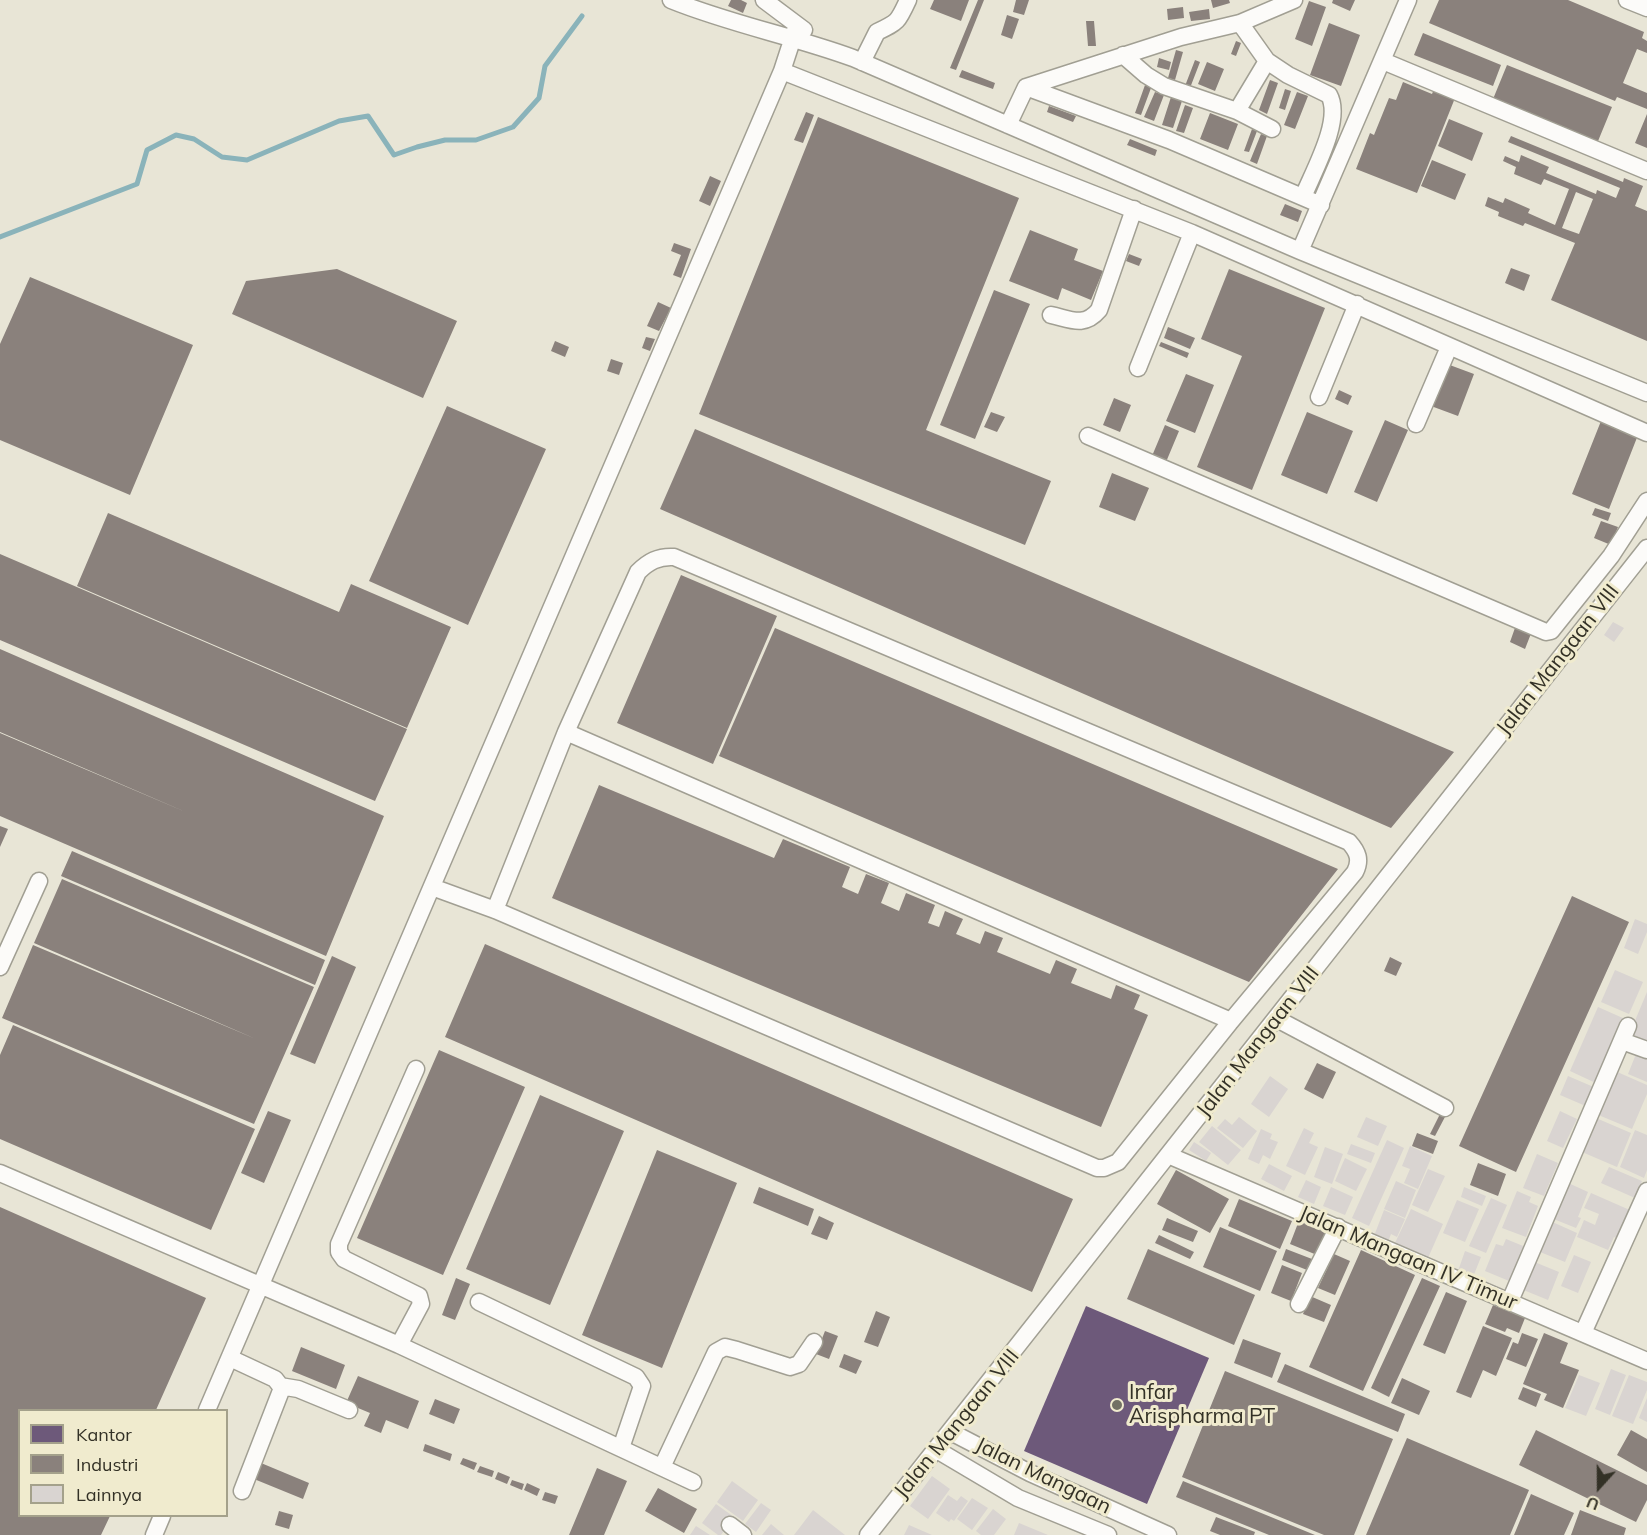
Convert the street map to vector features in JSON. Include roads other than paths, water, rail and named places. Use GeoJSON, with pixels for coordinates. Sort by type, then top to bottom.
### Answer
{"type":"FeatureCollection","features":[{"type":"Feature","properties":{"kind":"street"},"geometry":{"type":"LineString","coordinates":[[671,0],[751,28],[795,32]]}},
{"type":"Feature","properties":{"kind":"street"},"geometry":{"type":"LineString","coordinates":[[764,0],[795,32],[828,49],[1300,251],[1647,393]]}},
{"type":"Feature","properties":{"kind":"street"},"geometry":{"type":"LineString","coordinates":[[862,62],[877,32],[892,26],[908,0]]}},
{"type":"Feature","properties":{"kind":"street"},"geometry":{"type":"LineString","coordinates":[[1008,125],[1026,87],[1181,37],[1240,23],[1294,0]]}},
{"type":"Feature","properties":{"kind":"street"},"geometry":{"type":"LineString","coordinates":[[1300,251],[1408,0]]}},
{"type":"Feature","properties":{"kind":"street"},"geometry":{"type":"LineString","coordinates":[[1627,0],[1647,8]]}},
{"type":"Feature","properties":{"kind":"street"},"geometry":{"type":"LineString","coordinates":[[1240,23],[1267,61],[1288,75],[1329,95],[1332,100],[1333,124],[1303,197]]}},
{"type":"Feature","properties":{"kind":"street"},"geometry":{"type":"LineString","coordinates":[[207,1409],[782,71],[795,32]]}},
{"type":"Feature","properties":{"kind":"street"},"geometry":{"type":"LineString","coordinates":[[1123,55],[1146,75],[1164,86],[1237,111],[1272,129]]}},
{"type":"Feature","properties":{"kind":"street"},"geometry":{"type":"LineString","coordinates":[[1237,111],[1267,61]]}},
{"type":"Feature","properties":{"kind":"street"},"geometry":{"type":"LineString","coordinates":[[1383,61],[1647,171]]}},
{"type":"Feature","properties":{"kind":"street"},"geometry":{"type":"LineString","coordinates":[[782,71],[1134,208],[1647,433]]}},
{"type":"Feature","properties":{"kind":"street"},"geometry":{"type":"LineString","coordinates":[[1026,87],[1169,140],[1321,205]]}},
{"type":"Feature","properties":{"kind":"street"},"geometry":{"type":"LineString","coordinates":[[1051,315],[1078,321],[1088,320],[1099,310],[1134,208]]}},
{"type":"Feature","properties":{"kind":"street"},"geometry":{"type":"LineString","coordinates":[[1138,368],[1192,233]]}},
{"type":"Feature","properties":{"kind":"street"},"geometry":{"type":"LineString","coordinates":[[1319,398],[1357,304]]}},
{"type":"Feature","properties":{"kind":"street"},"geometry":{"type":"LineString","coordinates":[[1416,424],[1449,347]]}},
{"type":"Feature","properties":{"kind":"street"},"geometry":{"type":"LineString","coordinates":[[1088,436],[1546,632],[1551,631],[1611,556],[1647,501]]}},
{"type":"Feature","properties":{"kind":"street","name":"Jalan Mangaan VIII"},"geometry":{"type":"LineString","coordinates":[[868,1535],[1647,548]]}},
{"type":"Feature","properties":{"kind":"street"},"geometry":{"type":"LineString","coordinates":[[432,886],[495,910],[1096,1168],[1104,1168],[1118,1162],[1355,872],[1359,857],[1349,842],[674,557],[665,556],[654,559],[638,572],[566,732],[495,910]]}},
{"type":"Feature","properties":{"kind":"street"},"geometry":{"type":"LineString","coordinates":[[566,732],[1231,1021]]}},
{"type":"Feature","properties":{"kind":"street"},"geometry":{"type":"LineString","coordinates":[[0,967],[39,881]]}},
{"type":"Feature","properties":{"kind":"street"},"geometry":{"type":"LineString","coordinates":[[1277,1019],[1445,1108]]}},
{"type":"Feature","properties":{"kind":"street"},"geometry":{"type":"LineString","coordinates":[[1510,1301],[1625,1033],[1647,1050]]}},
{"type":"Feature","properties":{"kind":"street"},"geometry":{"type":"LineString","coordinates":[[399,1345],[421,1304],[419,1296],[344,1259],[339,1252],[339,1244],[416,1069]]}},
{"type":"Feature","properties":{"kind":"street","name":"Jalan Mangaan IV Timur"},"geometry":{"type":"LineString","coordinates":[[1168,1155],[1647,1361]]}},
{"type":"Feature","properties":{"kind":"street"},"geometry":{"type":"LineString","coordinates":[[0,1173],[399,1345],[693,1482]]}},
{"type":"Feature","properties":{"kind":"street"},"geometry":{"type":"LineString","coordinates":[[1583,1333],[1647,1191]]}},
{"type":"Feature","properties":{"kind":"street"},"geometry":{"type":"LineString","coordinates":[[1299,1304],[1338,1227]]}},
{"type":"Feature","properties":{"kind":"street"},"geometry":{"type":"LineString","coordinates":[[479,1302],[636,1377],[642,1386],[621,1448]]}},
{"type":"Feature","properties":{"kind":"street"},"geometry":{"type":"LineString","coordinates":[[662,1467],[716,1352],[725,1347],[790,1367],[799,1364],[814,1342]]}},
{"type":"Feature","properties":{"kind":"street"},"geometry":{"type":"LineString","coordinates":[[230,1358],[275,1379],[282,1388],[242,1491]]}},
{"type":"Feature","properties":{"kind":"street"},"geometry":{"type":"LineString","coordinates":[[280,1386],[298,1389],[349,1410]]}},
{"type":"Feature","properties":{"kind":"street","name":"Jalan Mangaan"},"geometry":{"type":"LineString","coordinates":[[951,1432],[1030,1473],[1168,1535]]}},
{"type":"Feature","properties":{"kind":"street"},"geometry":{"type":"LineString","coordinates":[[937,1450],[1018,1497],[1106,1535]]}},
{"type":"Feature","properties":{"kind":"street"},"geometry":{"type":"LineString","coordinates":[[154,1535],[161,1517]]}},
{"type":"Feature","properties":{"kind":"waterway"},"geometry":{"type":"LineString","coordinates":[[0,237],[137,184],[147,150],[176,135],[194,139],[222,157],[247,160],[339,121],[368,116],[394,155],[445,140],[476,140],[513,127],[539,98],[545,66],[582,16]]}},
{"type":"Feature","properties":{"kind":"place","name":"Infar Arispharma PT"},"geometry":{"type":"Point","coordinates":[1117,1405]}}]}
